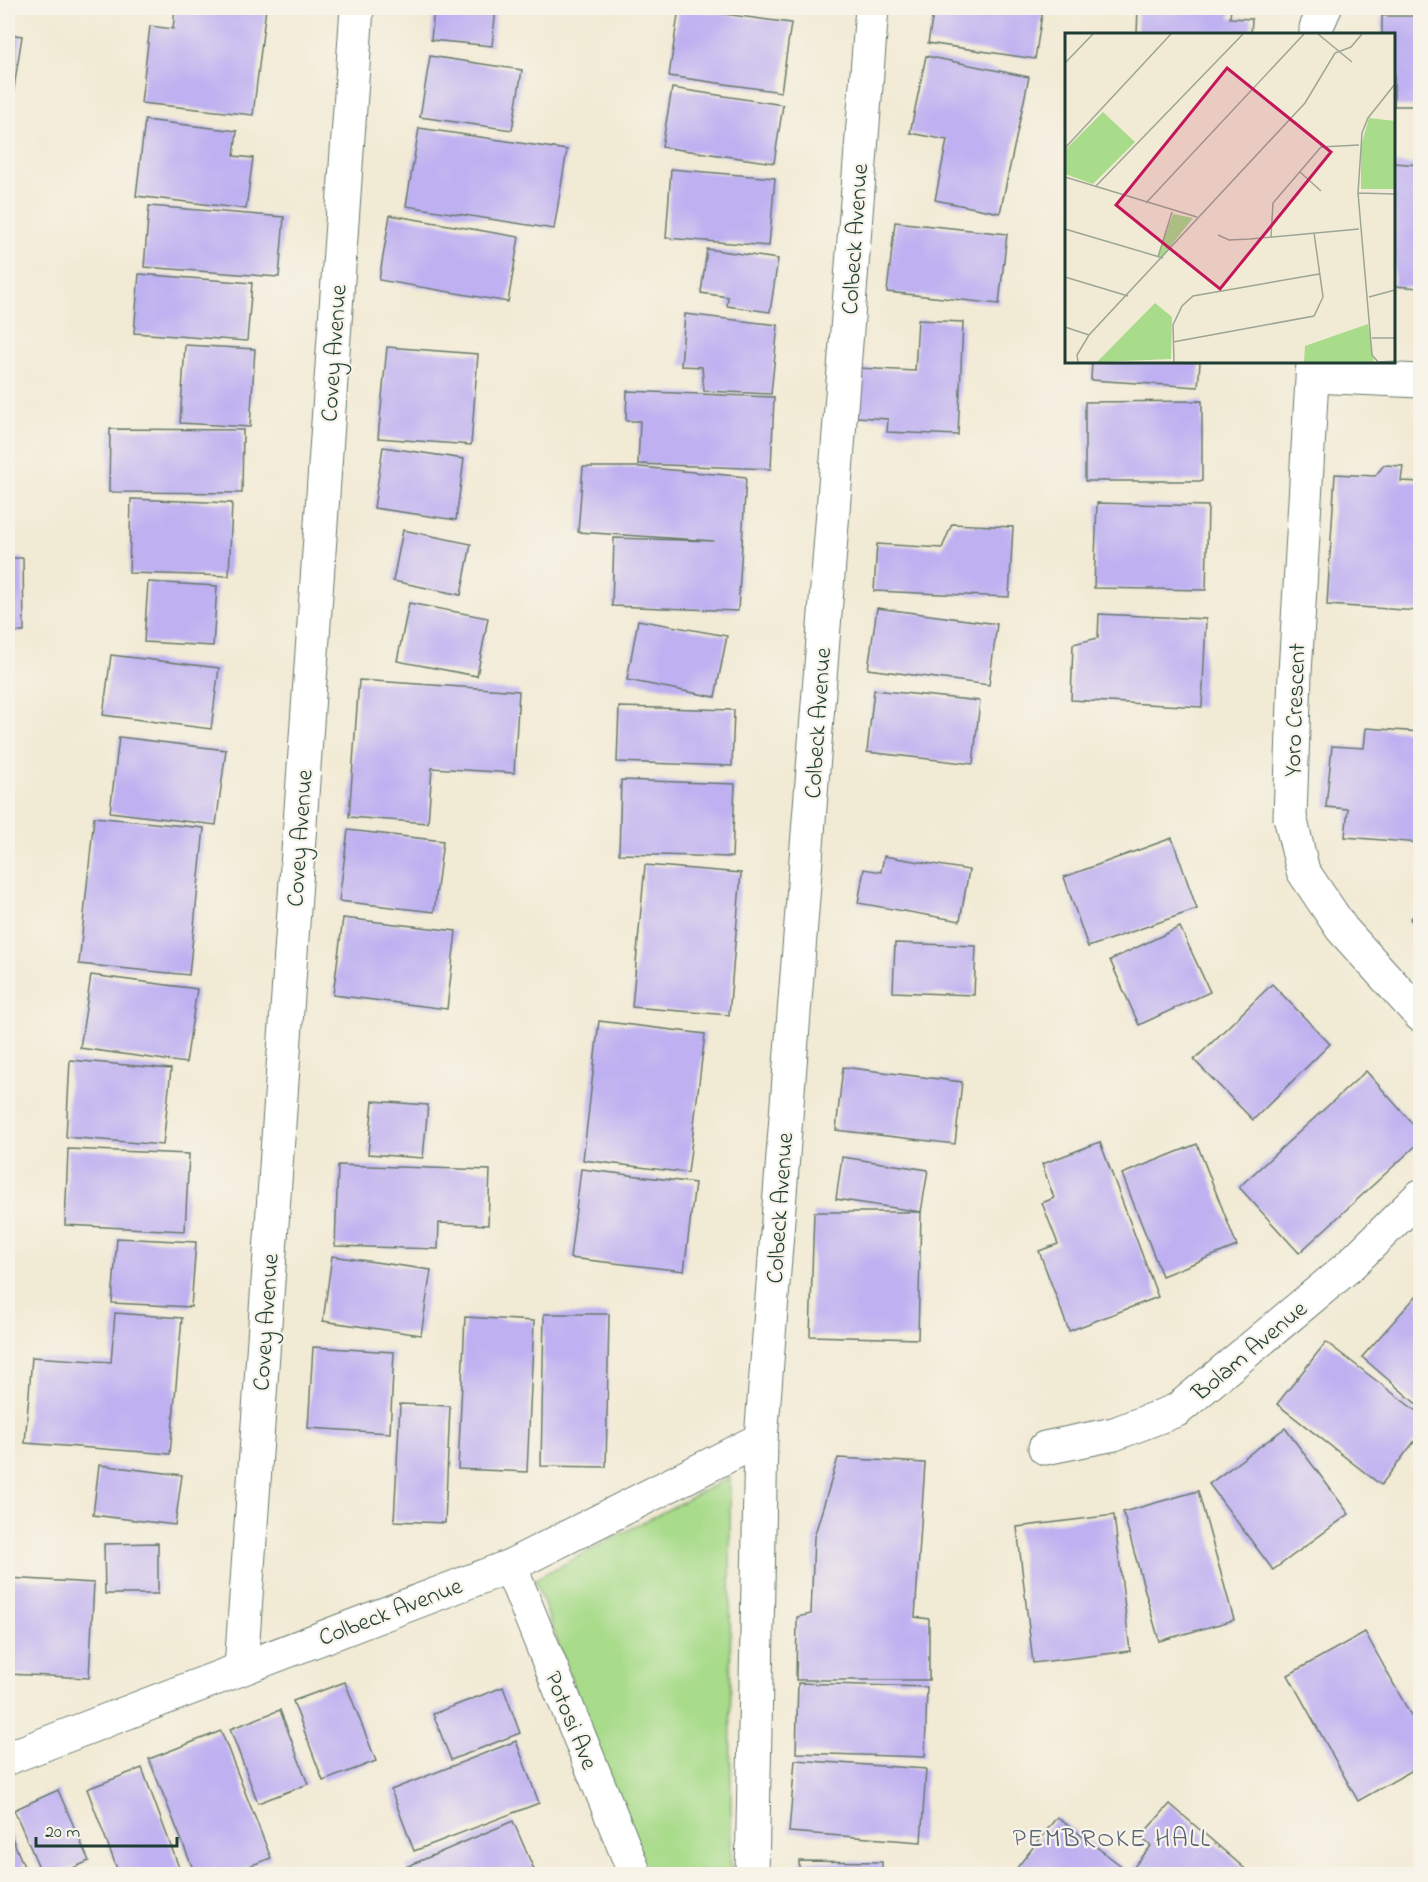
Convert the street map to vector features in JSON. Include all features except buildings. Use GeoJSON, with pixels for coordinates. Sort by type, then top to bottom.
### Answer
{"type":"FeatureCollection","features":[{"type":"Feature","properties":{"kind":"street","name":"Covey Avenue"},"geometry":{"type":"LineString","coordinates":[[241,1668],[357,8]]}},
{"type":"Feature","properties":{"kind":"street","name":"Colbeck Avenue"},"geometry":{"type":"LineString","coordinates":[[752,1875],[761,1439],[872,8]]}},
{"type":"Feature","properties":{"kind":"street"},"geometry":{"type":"LineString","coordinates":[[1316,33],[1325,8]]}},
{"type":"Feature","properties":{"kind":"street"},"geometry":{"type":"LineString","coordinates":[[1313,369],[1420,381]]}},
{"type":"Feature","properties":{"kind":"street","name":"Yoro Crescent"},"geometry":{"type":"LineString","coordinates":[[1313,369],[1294,673],[1290,817],[1303,871],[1342,929],[1420,1015]]}},
{"type":"Feature","properties":{"kind":"street","name":"Bolam Avenue"},"geometry":{"type":"LineString","coordinates":[[1045,1448],[1114,1434],[1177,1410],[1348,1267],[1420,1196]]}},
{"type":"Feature","properties":{"kind":"street","name":"Colbeck Avenue"},"geometry":{"type":"LineString","coordinates":[[8,1758],[510,1566],[761,1439]]}},
{"type":"Feature","properties":{"kind":"street","name":"Potosi Ave"},"geometry":{"type":"LineString","coordinates":[[510,1566],[634,1875]]}},
{"type":"Feature","properties":{"kind":"green space"},"geometry":{"type":"Polygon","coordinates":[[[730,1477],[731,1874],[641,1874],[535,1579],[730,1477]]]}},
{"type":"Feature","properties":{"kind":"district","name":"PEMBROKE HALL"},"geometry":{"type":"Point","coordinates":[1112,1837]}}]}
